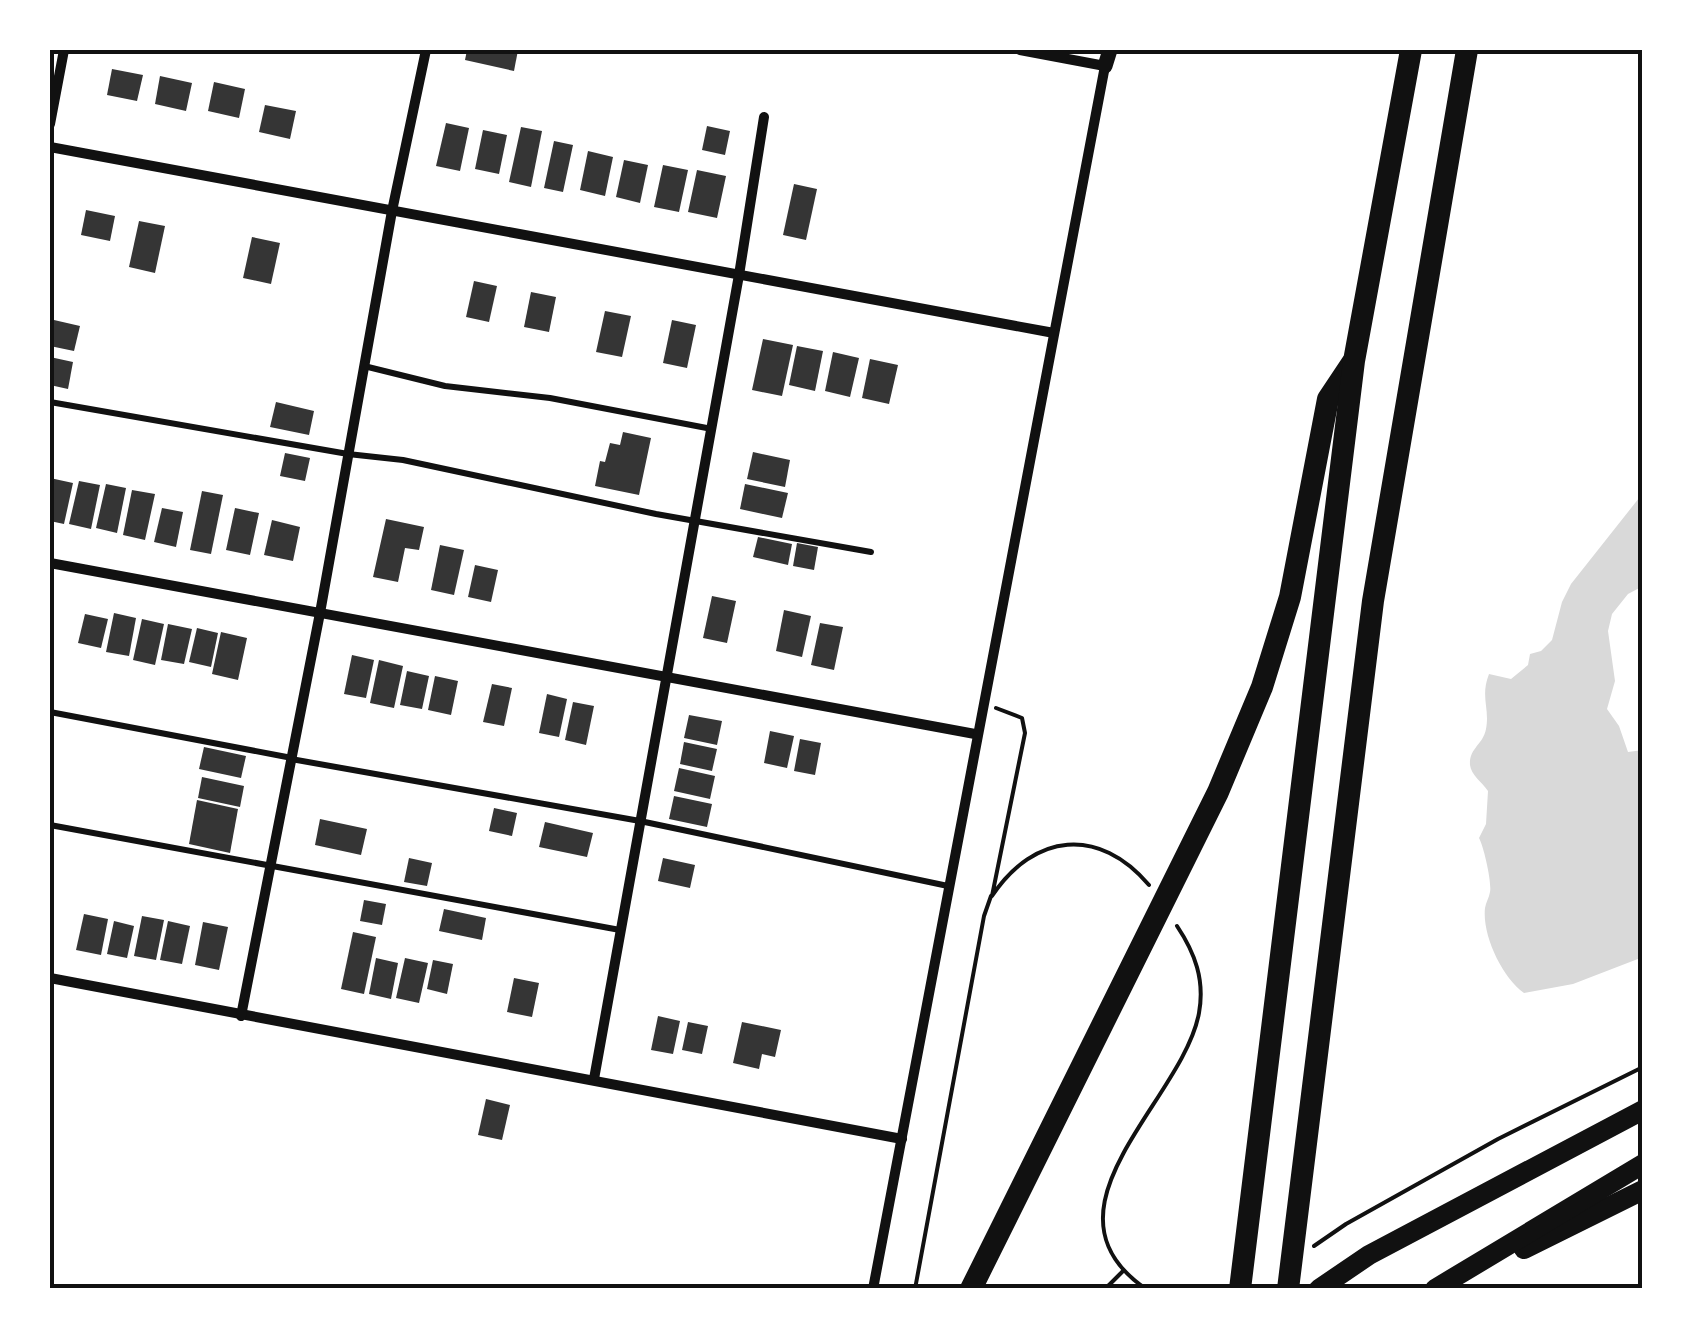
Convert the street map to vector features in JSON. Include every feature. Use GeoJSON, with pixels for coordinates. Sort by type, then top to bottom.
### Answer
{"type":"FeatureCollection","features":[{"type":"Feature","properties":{"kind":"highway"},"geometry":{"type":"LineString","coordinates":[[1240,1289],[1354,360],[1411,50]]}},
{"type":"Feature","properties":{"kind":"highway"},"geometry":{"type":"LineString","coordinates":[[1288,1289],[1373,601],[1467,50]]}},
{"type":"Feature","properties":{"kind":"highway"},"geometry":{"type":"LineString","coordinates":[[971,1289],[1218,792],[1262,687],[1290,598],[1328,399],[1354,360]]}},
{"type":"Feature","properties":{"kind":"highway"},"geometry":{"type":"LineString","coordinates":[[1300,1186],[1301,1289]]}},
{"type":"Feature","properties":{"kind":"highway"},"geometry":{"type":"LineString","coordinates":[[962,1289],[1012,1203]]}},
{"type":"Feature","properties":{"kind":"main road"},"geometry":{"type":"LineString","coordinates":[[1320,1289],[1369,1255],[1643,1110]]}},
{"type":"Feature","properties":{"kind":"main road"},"geometry":{"type":"LineString","coordinates":[[1438,1289],[1643,1164]]}},
{"type":"Feature","properties":{"kind":"main road"},"geometry":{"type":"LineString","coordinates":[[1438,1289],[1643,1190]]}},
{"type":"Feature","properties":{"kind":"street"},"geometry":{"type":"LineString","coordinates":[[50,124],[64,50]]}},
{"type":"Feature","properties":{"kind":"street"},"geometry":{"type":"LineString","coordinates":[[242,1016],[320,612],[362,366],[426,50]]}},
{"type":"Feature","properties":{"kind":"street"},"geometry":{"type":"LineString","coordinates":[[873,1289],[1107,58],[1020,50]]}},
{"type":"Feature","properties":{"kind":"street"},"geometry":{"type":"LineString","coordinates":[[594,1079],[712,429],[764,117]]}},
{"type":"Feature","properties":{"kind":"street"},"geometry":{"type":"LineString","coordinates":[[50,147],[1054,333]]}},
{"type":"Feature","properties":{"kind":"street"},"geometry":{"type":"LineString","coordinates":[[50,563],[976,734]]}},
{"type":"Feature","properties":{"kind":"street"},"geometry":{"type":"LineString","coordinates":[[50,978],[902,1139]]}},
{"type":"Feature","properties":{"kind":"lane"},"geometry":{"type":"LineString","coordinates":[[362,366],[445,386],[550,398],[712,429]]}},
{"type":"Feature","properties":{"kind":"lane"},"geometry":{"type":"LineString","coordinates":[[50,402],[403,460],[695,522],[871,552]]}},
{"type":"Feature","properties":{"kind":"lane"},"geometry":{"type":"LineString","coordinates":[[50,712],[640,822],[948,886]]}},
{"type":"Feature","properties":{"kind":"lane"},"geometry":{"type":"LineString","coordinates":[[50,825],[620,930]]}},
{"type":"Feature","properties":{"kind":"path"},"geometry":{"type":"LineString","coordinates":[[915,1289],[984,916],[992,896],[1024,733],[1022,718],[1012,711],[982,705]]}},
{"type":"Feature","properties":{"kind":"path"},"geometry":{"type":"LineString","coordinates":[[992,896],[1008,872],[1026,857],[1045,848],[1070,845],[1096,847],[1121,859],[1156,894]]}},
{"type":"Feature","properties":{"kind":"path"},"geometry":{"type":"LineString","coordinates":[[1146,1289],[1123,1271],[1111,1254],[1102,1232],[1104,1205],[1112,1174],[1189,1042],[1199,1015],[1197,961],[1174,922]]}},
{"type":"Feature","properties":{"kind":"path"},"geometry":{"type":"LineString","coordinates":[[1305,1253],[1346,1224],[1498,1139],[1643,1067]]}},
{"type":"Feature","properties":{"kind":"path"},"geometry":{"type":"LineString","coordinates":[[1105,1289],[1123,1271]]}},
{"type":"Feature","properties":{"kind":"shaded area"},"geometry":{"type":"Polygon","coordinates":[[[1643,493],[1643,586],[1628,594],[1612,614],[1608,631],[1615,681],[1607,709],[1619,726],[1628,752],[1643,750],[1643,957],[1573,984],[1524,993],[1501,966],[1490,943],[1485,919],[1490,887],[1479,838],[1486,824],[1488,791],[1470,765],[1486,729],[1486,682],[1489,674],[1511,679],[1528,665],[1530,654],[1541,651],[1552,640],[1571,584],[1643,493]]]}},
{"type":"Feature","properties":{"kind":"building"},"geometry":{"type":"Polygon","coordinates":[[[467,50],[518,50],[514,71],[465,60],[467,50]]]}},
{"type":"Feature","properties":{"kind":"building"},"geometry":{"type":"Polygon","coordinates":[[[112,69],[143,75],[137,101],[107,95],[112,69]]]}},
{"type":"Feature","properties":{"kind":"building"},"geometry":{"type":"Polygon","coordinates":[[[160,76],[192,83],[186,111],[155,104],[160,76]]]}},
{"type":"Feature","properties":{"kind":"building"},"geometry":{"type":"Polygon","coordinates":[[[214,82],[245,89],[239,118],[208,111],[214,82]]]}},
{"type":"Feature","properties":{"kind":"building"},"geometry":{"type":"Polygon","coordinates":[[[265,105],[296,111],[290,139],[259,132],[265,105]]]}},
{"type":"Feature","properties":{"kind":"building"},"geometry":{"type":"Polygon","coordinates":[[[446,123],[469,128],[460,171],[436,166],[446,123]]]}},
{"type":"Feature","properties":{"kind":"building"},"geometry":{"type":"Polygon","coordinates":[[[707,126],[730,131],[725,155],[702,150],[707,126]]]}},
{"type":"Feature","properties":{"kind":"building"},"geometry":{"type":"Polygon","coordinates":[[[521,127],[542,131],[531,187],[509,182],[521,127]]]}},
{"type":"Feature","properties":{"kind":"building"},"geometry":{"type":"Polygon","coordinates":[[[483,130],[507,135],[499,174],[475,169],[483,130]]]}},
{"type":"Feature","properties":{"kind":"building"},"geometry":{"type":"Polygon","coordinates":[[[554,141],[573,145],[563,192],[544,188],[554,141]]]}},
{"type":"Feature","properties":{"kind":"building"},"geometry":{"type":"Polygon","coordinates":[[[588,151],[613,157],[605,196],[580,190],[588,151]]]}},
{"type":"Feature","properties":{"kind":"building"},"geometry":{"type":"Polygon","coordinates":[[[624,160],[648,165],[640,203],[616,197],[624,160]]]}},
{"type":"Feature","properties":{"kind":"building"},"geometry":{"type":"Polygon","coordinates":[[[663,165],[688,170],[679,212],[654,207],[663,165]]]}},
{"type":"Feature","properties":{"kind":"building"},"geometry":{"type":"Polygon","coordinates":[[[697,170],[726,176],[717,218],[688,212],[697,170]]]}},
{"type":"Feature","properties":{"kind":"building"},"geometry":{"type":"Polygon","coordinates":[[[794,184],[817,189],[806,240],[783,235],[794,184]]]}},
{"type":"Feature","properties":{"kind":"building"},"geometry":{"type":"Polygon","coordinates":[[[86,210],[115,216],[110,241],[81,235],[86,210]]]}},
{"type":"Feature","properties":{"kind":"building"},"geometry":{"type":"Polygon","coordinates":[[[139,221],[165,226],[155,273],[129,267],[139,221]]]}},
{"type":"Feature","properties":{"kind":"building"},"geometry":{"type":"Polygon","coordinates":[[[252,237],[280,243],[271,284],[243,278],[252,237]]]}},
{"type":"Feature","properties":{"kind":"building"},"geometry":{"type":"Polygon","coordinates":[[[474,281],[497,286],[489,322],[466,317],[474,281]]]}},
{"type":"Feature","properties":{"kind":"building"},"geometry":{"type":"Polygon","coordinates":[[[531,292],[556,297],[549,332],[524,327],[531,292]]]}},
{"type":"Feature","properties":{"kind":"building"},"geometry":{"type":"Polygon","coordinates":[[[605,311],[631,316],[622,357],[596,352],[605,311]]]}},
{"type":"Feature","properties":{"kind":"building"},"geometry":{"type":"Polygon","coordinates":[[[54,320],[80,326],[74,351],[50,346],[54,320]]]}},
{"type":"Feature","properties":{"kind":"building"},"geometry":{"type":"Polygon","coordinates":[[[672,320],[696,325],[687,368],[663,363],[672,320]]]}},
{"type":"Feature","properties":{"kind":"building"},"geometry":{"type":"Polygon","coordinates":[[[763,339],[793,345],[782,396],[752,390],[763,339]]]}},
{"type":"Feature","properties":{"kind":"building"},"geometry":{"type":"Polygon","coordinates":[[[797,346],[823,351],[815,391],[789,385],[797,346]]]}},
{"type":"Feature","properties":{"kind":"building"},"geometry":{"type":"Polygon","coordinates":[[[833,352],[859,358],[850,397],[825,391],[833,352]]]}},
{"type":"Feature","properties":{"kind":"building"},"geometry":{"type":"Polygon","coordinates":[[[50,357],[73,362],[68,389],[50,385],[50,357]]]}},
{"type":"Feature","properties":{"kind":"building"},"geometry":{"type":"Polygon","coordinates":[[[870,359],[898,365],[889,404],[862,398],[870,359]]]}},
{"type":"Feature","properties":{"kind":"building"},"geometry":{"type":"Polygon","coordinates":[[[276,402],[314,411],[309,435],[270,427],[276,402]]]}},
{"type":"Feature","properties":{"kind":"building"},"geometry":{"type":"Polygon","coordinates":[[[623,432],[651,438],[639,495],[595,486],[600,461],[605,462],[610,443],[620,445],[623,432]]]}},
{"type":"Feature","properties":{"kind":"building"},"geometry":{"type":"Polygon","coordinates":[[[753,452],[790,460],[785,487],[747,479],[753,452]]]}},
{"type":"Feature","properties":{"kind":"building"},"geometry":{"type":"Polygon","coordinates":[[[285,453],[310,458],[305,481],[280,476],[285,453]]]}},
{"type":"Feature","properties":{"kind":"building"},"geometry":{"type":"Polygon","coordinates":[[[50,478],[73,483],[64,524],[50,521],[50,478]]]}},
{"type":"Feature","properties":{"kind":"building"},"geometry":{"type":"Polygon","coordinates":[[[79,481],[100,485],[91,529],[69,524],[79,481]]]}},
{"type":"Feature","properties":{"kind":"building"},"geometry":{"type":"Polygon","coordinates":[[[106,484],[126,488],[117,533],[96,528],[106,484]]]}},
{"type":"Feature","properties":{"kind":"building"},"geometry":{"type":"Polygon","coordinates":[[[745,484],[788,493],[782,518],[740,509],[745,484]]]}},
{"type":"Feature","properties":{"kind":"building"},"geometry":{"type":"Polygon","coordinates":[[[132,490],[155,494],[145,540],[123,535],[132,490]]]}},
{"type":"Feature","properties":{"kind":"building"},"geometry":{"type":"Polygon","coordinates":[[[202,491],[223,495],[211,554],[190,550],[202,491]]]}},
{"type":"Feature","properties":{"kind":"building"},"geometry":{"type":"Polygon","coordinates":[[[162,508],[183,512],[176,547],[154,542],[162,508]]]}},
{"type":"Feature","properties":{"kind":"building"},"geometry":{"type":"Polygon","coordinates":[[[235,508],[259,513],[250,555],[226,550],[235,508]]]}},
{"type":"Feature","properties":{"kind":"building"},"geometry":{"type":"Polygon","coordinates":[[[386,519],[424,527],[419,550],[405,548],[398,582],[373,577],[386,519]]]}},
{"type":"Feature","properties":{"kind":"building"},"geometry":{"type":"Polygon","coordinates":[[[272,520],[300,527],[293,561],[264,555],[272,520]]]}},
{"type":"Feature","properties":{"kind":"building"},"geometry":{"type":"Polygon","coordinates":[[[758,537],[792,544],[788,565],[753,557],[758,537]]]}},
{"type":"Feature","properties":{"kind":"building"},"geometry":{"type":"Polygon","coordinates":[[[797,543],[818,547],[814,570],[793,566],[797,543]]]}},
{"type":"Feature","properties":{"kind":"building"},"geometry":{"type":"Polygon","coordinates":[[[440,545],[464,550],[454,595],[431,590],[440,545]]]}},
{"type":"Feature","properties":{"kind":"building"},"geometry":{"type":"Polygon","coordinates":[[[475,565],[498,570],[491,602],[468,597],[475,565]]]}},
{"type":"Feature","properties":{"kind":"building"},"geometry":{"type":"Polygon","coordinates":[[[712,596],[736,601],[727,643],[703,638],[712,596]]]}},
{"type":"Feature","properties":{"kind":"building"},"geometry":{"type":"Polygon","coordinates":[[[784,610],[811,616],[802,657],[776,651],[784,610]]]}},
{"type":"Feature","properties":{"kind":"building"},"geometry":{"type":"Polygon","coordinates":[[[114,613],[136,618],[129,656],[106,652],[114,613]]]}},
{"type":"Feature","properties":{"kind":"building"},"geometry":{"type":"Polygon","coordinates":[[[85,614],[108,619],[101,648],[78,643],[85,614]]]}},
{"type":"Feature","properties":{"kind":"building"},"geometry":{"type":"Polygon","coordinates":[[[142,619],[164,624],[155,665],[133,660],[142,619]]]}},
{"type":"Feature","properties":{"kind":"building"},"geometry":{"type":"Polygon","coordinates":[[[820,623],[843,627],[834,670],[811,665],[820,623]]]}},
{"type":"Feature","properties":{"kind":"building"},"geometry":{"type":"Polygon","coordinates":[[[168,624],[192,629],[184,664],[161,660],[168,624]]]}},
{"type":"Feature","properties":{"kind":"building"},"geometry":{"type":"Polygon","coordinates":[[[197,628],[218,633],[211,667],[189,662],[197,628]]]}},
{"type":"Feature","properties":{"kind":"building"},"geometry":{"type":"Polygon","coordinates":[[[221,632],[247,638],[238,680],[212,674],[221,632]]]}},
{"type":"Feature","properties":{"kind":"building"},"geometry":{"type":"Polygon","coordinates":[[[352,655],[374,660],[366,698],[344,694],[352,655]]]}},
{"type":"Feature","properties":{"kind":"building"},"geometry":{"type":"Polygon","coordinates":[[[379,660],[403,666],[394,708],[370,703],[379,660]]]}},
{"type":"Feature","properties":{"kind":"building"},"geometry":{"type":"Polygon","coordinates":[[[407,671],[429,676],[422,709],[400,705],[407,671]]]}},
{"type":"Feature","properties":{"kind":"building"},"geometry":{"type":"Polygon","coordinates":[[[435,676],[458,681],[451,715],[428,710],[435,676]]]}},
{"type":"Feature","properties":{"kind":"building"},"geometry":{"type":"Polygon","coordinates":[[[492,684],[512,688],[504,726],[483,722],[492,684]]]}},
{"type":"Feature","properties":{"kind":"building"},"geometry":{"type":"Polygon","coordinates":[[[547,694],[567,699],[559,737],[539,733],[547,694]]]}},
{"type":"Feature","properties":{"kind":"building"},"geometry":{"type":"Polygon","coordinates":[[[573,702],[594,706],[586,745],[565,740],[573,702]]]}},
{"type":"Feature","properties":{"kind":"building"},"geometry":{"type":"Polygon","coordinates":[[[689,715],[722,721],[717,745],[684,738],[689,715]]]}},
{"type":"Feature","properties":{"kind":"building"},"geometry":{"type":"Polygon","coordinates":[[[770,731],[794,736],[787,768],[764,763],[770,731]]]}},
{"type":"Feature","properties":{"kind":"building"},"geometry":{"type":"Polygon","coordinates":[[[800,739],[821,743],[815,775],[794,771],[800,739]]]}},
{"type":"Feature","properties":{"kind":"building"},"geometry":{"type":"Polygon","coordinates":[[[684,742],[717,749],[712,771],[680,764],[684,742]]]}},
{"type":"Feature","properties":{"kind":"building"},"geometry":{"type":"Polygon","coordinates":[[[204,747],[246,756],[241,778],[199,769],[204,747]]]}},
{"type":"Feature","properties":{"kind":"building"},"geometry":{"type":"Polygon","coordinates":[[[679,768],[715,776],[710,799],[674,791],[679,768]]]}},
{"type":"Feature","properties":{"kind":"building"},"geometry":{"type":"Polygon","coordinates":[[[202,777],[244,786],[240,807],[198,798],[202,777]]]}},
{"type":"Feature","properties":{"kind":"building"},"geometry":{"type":"Polygon","coordinates":[[[674,796],[712,804],[707,827],[669,819],[674,796]]]}},
{"type":"Feature","properties":{"kind":"building"},"geometry":{"type":"Polygon","coordinates":[[[197,800],[238,809],[230,853],[189,844],[197,800]]]}},
{"type":"Feature","properties":{"kind":"building"},"geometry":{"type":"Polygon","coordinates":[[[494,808],[517,813],[512,836],[489,831],[494,808]]]}},
{"type":"Feature","properties":{"kind":"building"},"geometry":{"type":"Polygon","coordinates":[[[320,819],[367,829],[361,855],[315,845],[320,819]]]}},
{"type":"Feature","properties":{"kind":"building"},"geometry":{"type":"Polygon","coordinates":[[[545,822],[593,833],[587,857],[539,847],[545,822]]]}},
{"type":"Feature","properties":{"kind":"building"},"geometry":{"type":"Polygon","coordinates":[[[409,858],[432,863],[427,886],[404,882],[409,858]]]}},
{"type":"Feature","properties":{"kind":"building"},"geometry":{"type":"Polygon","coordinates":[[[663,858],[695,865],[690,888],[658,881],[663,858]]]}},
{"type":"Feature","properties":{"kind":"building"},"geometry":{"type":"Polygon","coordinates":[[[364,900],[386,904],[382,925],[360,921],[364,900]]]}},
{"type":"Feature","properties":{"kind":"building"},"geometry":{"type":"Polygon","coordinates":[[[444,909],[486,918],[482,940],[439,931],[444,909]]]}},
{"type":"Feature","properties":{"kind":"building"},"geometry":{"type":"Polygon","coordinates":[[[84,914],[108,919],[101,955],[76,950],[84,914]]]}},
{"type":"Feature","properties":{"kind":"building"},"geometry":{"type":"Polygon","coordinates":[[[142,916],[164,920],[156,960],[134,956],[142,916]]]}},
{"type":"Feature","properties":{"kind":"building"},"geometry":{"type":"Polygon","coordinates":[[[114,921],[134,926],[127,958],[107,954],[114,921]]]}},
{"type":"Feature","properties":{"kind":"building"},"geometry":{"type":"Polygon","coordinates":[[[168,921],[190,926],[182,964],[160,960],[168,921]]]}},
{"type":"Feature","properties":{"kind":"building"},"geometry":{"type":"Polygon","coordinates":[[[203,922],[228,927],[219,970],[195,965],[203,922]]]}},
{"type":"Feature","properties":{"kind":"building"},"geometry":{"type":"Polygon","coordinates":[[[353,932],[376,937],[364,994],[341,989],[353,932]]]}},
{"type":"Feature","properties":{"kind":"building"},"geometry":{"type":"Polygon","coordinates":[[[376,958],[398,963],[391,999],[369,994],[376,958]]]}},
{"type":"Feature","properties":{"kind":"building"},"geometry":{"type":"Polygon","coordinates":[[[405,958],[428,963],[419,1003],[396,998],[405,958]]]}},
{"type":"Feature","properties":{"kind":"building"},"geometry":{"type":"Polygon","coordinates":[[[433,960],[453,964],[447,994],[427,989],[433,960]]]}},
{"type":"Feature","properties":{"kind":"building"},"geometry":{"type":"Polygon","coordinates":[[[514,978],[539,983],[532,1017],[507,1012],[514,978]]]}},
{"type":"Feature","properties":{"kind":"building"},"geometry":{"type":"Polygon","coordinates":[[[658,1016],[680,1021],[673,1054],[651,1050],[658,1016]]]}},
{"type":"Feature","properties":{"kind":"building"},"geometry":{"type":"Polygon","coordinates":[[[688,1022],[708,1026],[702,1054],[682,1050],[688,1022]]]}},
{"type":"Feature","properties":{"kind":"building"},"geometry":{"type":"Polygon","coordinates":[[[742,1022],[781,1030],[775,1057],[762,1054],[759,1069],[733,1063],[742,1022]]]}},
{"type":"Feature","properties":{"kind":"building"},"geometry":{"type":"Polygon","coordinates":[[[486,1099],[510,1105],[502,1140],[478,1135],[486,1099]]]}}]}
